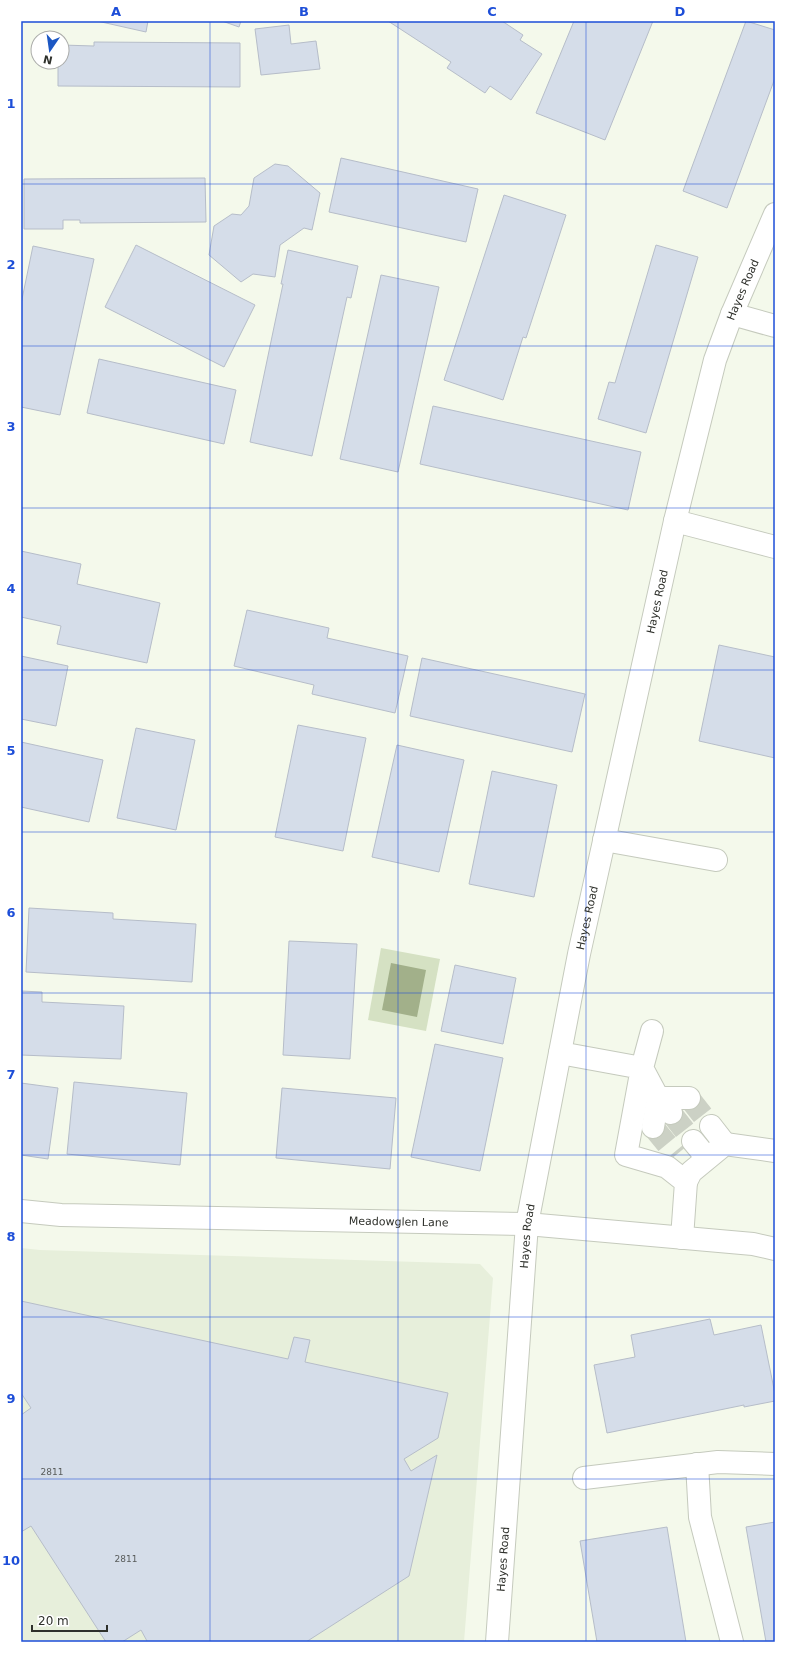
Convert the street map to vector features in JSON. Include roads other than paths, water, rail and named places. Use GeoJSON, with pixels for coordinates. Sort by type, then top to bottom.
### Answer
{"type":"FeatureCollection","features":[{"type":"Feature","properties":{"kind":"street","name":"Hayes Road"},"geometry":{"type":"LineString","coordinates":[[497,1642],[527,1224],[560,1053],[604,840],[674,521],[715,360],[732,314],[775,214]]}},
{"type":"Feature","properties":{"kind":"street"},"geometry":{"type":"LineString","coordinates":[[732,314],[775,326]]}},
{"type":"Feature","properties":{"kind":"street"},"geometry":{"type":"LineString","coordinates":[[674,521],[775,547]]}},
{"type":"Feature","properties":{"kind":"street"},"geometry":{"type":"LineString","coordinates":[[604,840],[716,860]]}},
{"type":"Feature","properties":{"kind":"street"},"geometry":{"type":"LineString","coordinates":[[652,1030],[642,1068],[626,1155],[666,1167],[694,1171]]}},
{"type":"Feature","properties":{"kind":"street"},"geometry":{"type":"LineString","coordinates":[[560,1053],[642,1068],[664,1105]]}},
{"type":"Feature","properties":{"kind":"street"},"geometry":{"type":"LineString","coordinates":[[653,1127],[664,1105],[689,1098]]}},
{"type":"Feature","properties":{"kind":"street"},"geometry":{"type":"LineString","coordinates":[[711,1126],[724,1144],[775,1151]]}},
{"type":"Feature","properties":{"kind":"street"},"geometry":{"type":"LineString","coordinates":[[682,1238],[694,1171],[693,1141]]}},
{"type":"Feature","properties":{"kind":"street"},"geometry":{"type":"LineString","coordinates":[[694,1171],[724,1144]]}},
{"type":"Feature","properties":{"kind":"street"},"geometry":{"type":"LineString","coordinates":[[676,1156],[694,1171]]}},
{"type":"Feature","properties":{"kind":"street","name":"Meadowglen Lane"},"geometry":{"type":"LineString","coordinates":[[21,1211],[61,1215],[527,1224],[753,1244],[775,1249]]}},
{"type":"Feature","properties":{"kind":"street"},"geometry":{"type":"LineString","coordinates":[[584,1478],[718,1462],[775,1464]]}},
{"type":"Feature","properties":{"kind":"street"},"geometry":{"type":"LineString","coordinates":[[697,1464],[700,1517],[732,1642]]}},
{"type":"Feature","properties":{"kind":"tunnel"},"geometry":{"type":"LineString","coordinates":[[689,1098],[711,1126]]}},
{"type":"Feature","properties":{"kind":"tunnel"},"geometry":{"type":"LineString","coordinates":[[671,1113],[693,1141]]}},
{"type":"Feature","properties":{"kind":"tunnel"},"geometry":{"type":"LineString","coordinates":[[653,1127],[676,1155]]}}]}
